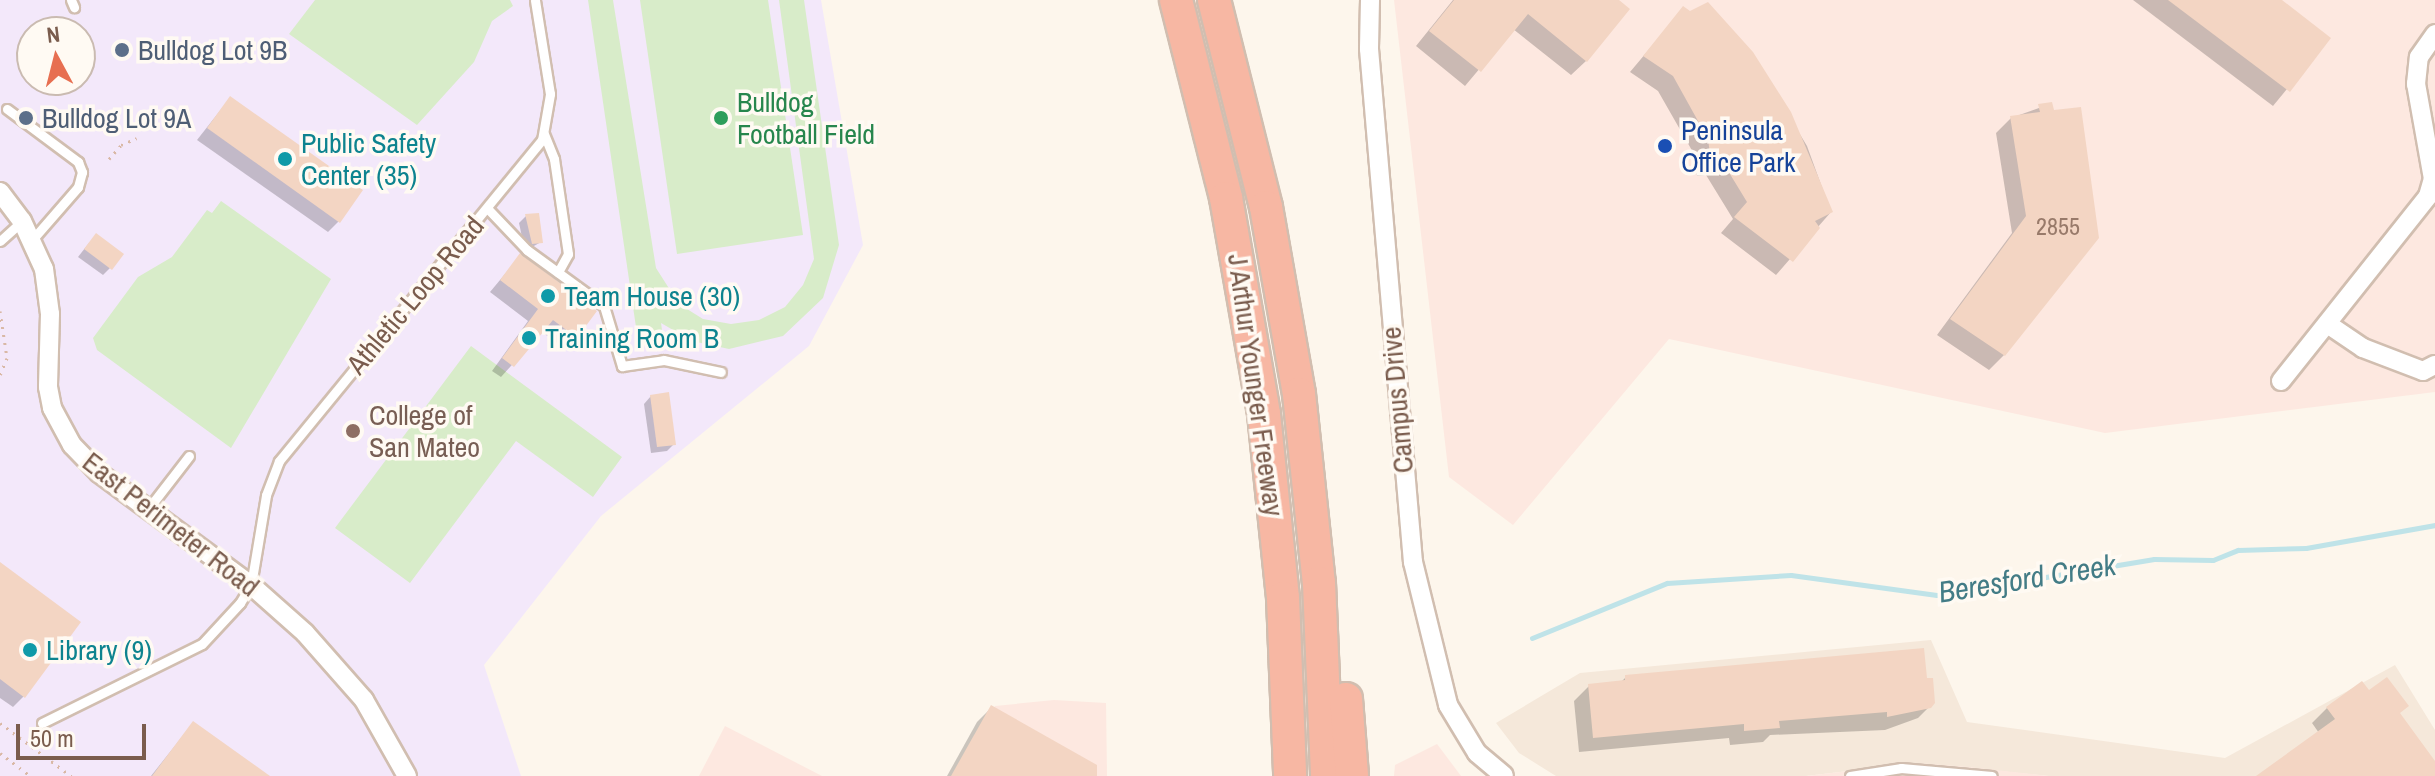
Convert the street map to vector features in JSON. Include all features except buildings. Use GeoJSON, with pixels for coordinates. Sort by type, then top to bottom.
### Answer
{"type":"FeatureCollection","features":[{"type":"Feature","properties":{"kind":"highway","name":"J Arthur Younger Freeway"},"geometry":{"type":"LineString","coordinates":[[1176,0],[1218,162],[1247,305],[1283,598],[1290,776]]}},
{"type":"Feature","properties":{"kind":"highway","name":"J Arthur Younger Freeway"},"geometry":{"type":"LineString","coordinates":[[1214,0],[1271,232],[1308,470],[1327,776]]}},
{"type":"Feature","properties":{"kind":"highway"},"geometry":{"type":"LineString","coordinates":[[1308,470],[1337,622],[1352,776]]}},
{"type":"Feature","properties":{"kind":"highway"},"geometry":{"type":"LineString","coordinates":[[1270,776],[1283,598]]}},
{"type":"Feature","properties":{"kind":"street","name":"Campus Drive"},"geometry":{"type":"LineString","coordinates":[[1370,0],[1369,49],[1413,562],[1448,705],[1477,753],[1504,776]]}},
{"type":"Feature","properties":{"kind":"street"},"geometry":{"type":"LineString","coordinates":[[2281,381],[2329,325],[2428,196],[2433,179],[2429,116],[2416,84],[2419,57],[2435,34]]}},
{"type":"Feature","properties":{"kind":"street","name":"East Perimeter Road"},"geometry":{"type":"LineString","coordinates":[[0,192],[32,240],[48,292],[52,408],[86,461],[251,585],[347,677],[407,776]]}},
{"type":"Feature","properties":{"kind":"street"},"geometry":{"type":"LineString","coordinates":[[2329,325],[2363,348],[2423,371],[2435,365]]}},
{"type":"Feature","properties":{"kind":"lane","name":"Athletic Loop Road"},"geometry":{"type":"LineString","coordinates":[[251,585],[266,495],[279,461],[544,134],[550,94],[535,0]]}},
{"type":"Feature","properties":{"kind":"lane"},"geometry":{"type":"LineString","coordinates":[[7,109],[78,162],[82,172],[78,187],[32,240]]}},
{"type":"Feature","properties":{"kind":"lane"},"geometry":{"type":"LineString","coordinates":[[544,134],[554,159],[568,254],[558,272]]}},
{"type":"Feature","properties":{"kind":"lane"},"geometry":{"type":"LineString","coordinates":[[487,208],[527,250],[604,306],[622,366],[664,360],[721,372]]}},
{"type":"Feature","properties":{"kind":"lane"},"geometry":{"type":"LineString","coordinates":[[0,241],[22,221]]}},
{"type":"Feature","properties":{"kind":"lane"},"geometry":{"type":"LineString","coordinates":[[148,509],[189,456]]}},
{"type":"Feature","properties":{"kind":"lane"},"geometry":{"type":"LineString","coordinates":[[42,723],[202,644],[251,585]]}},
{"type":"Feature","properties":{"kind":"lane"},"geometry":{"type":"LineString","coordinates":[[1850,776],[1901,768],[1992,776]]}},
{"type":"Feature","properties":{"kind":"path"},"geometry":{"type":"LineString","coordinates":[[109,159],[121,145],[137,138]]}},
{"type":"Feature","properties":{"kind":"path"},"geometry":{"type":"LineString","coordinates":[[0,311],[7,358],[0,375]]}},
{"type":"Feature","properties":{"kind":"path"},"geometry":{"type":"LineString","coordinates":[[0,723],[71,776]]}},
{"type":"Feature","properties":{"kind":"path"},"geometry":{"type":"LineString","coordinates":[[0,753],[30,776]]}},
{"type":"Feature","properties":{"kind":"shaded area","name":"College of San Mateo"},"geometry":{"type":"Polygon","coordinates":[[[0,0],[821,0],[863,245],[809,346],[601,516],[484,665],[521,776],[0,776],[0,0]]]}},
{"type":"Feature","properties":{"kind":"shaded area"},"geometry":{"type":"Polygon","coordinates":[[[1394,0],[2435,0],[2435,392],[2105,433],[1669,339],[1513,525],[1449,477],[1394,0]]]}},
{"type":"Feature","properties":{"kind":"shaded area"},"geometry":{"type":"Polygon","coordinates":[[[1931,640],[1967,722],[2225,758],[2395,665],[2435,730],[2435,776],[2049,776],[1916,763],[1806,776],[1556,776],[1519,753],[1496,723],[1580,673],[1931,640]]]}},
{"type":"Feature","properties":{"kind":"shaded area"},"geometry":{"type":"Polygon","coordinates":[[[1054,700],[1106,703],[1107,776],[957,776],[995,706],[1054,700]]]}},
{"type":"Feature","properties":{"kind":"shaded area"},"geometry":{"type":"Polygon","coordinates":[[[725,726],[822,776],[699,776],[725,726]]]}},
{"type":"Feature","properties":{"kind":"shaded area"},"geometry":{"type":"Polygon","coordinates":[[[1437,744],[1461,776],[1394,776],[1395,765],[1437,744]]]}},
{"type":"Feature","properties":{"kind":"shaded area"},"geometry":{"type":"Polygon","coordinates":[[[1916,763],[1968,767],[2049,776],[1806,776],[1916,763]]]}},
{"type":"Feature","properties":{"kind":"green space"},"geometry":{"type":"Polygon","coordinates":[[[315,0],[510,0],[513,6],[492,21],[474,62],[417,125],[289,34],[315,0]]]}},
{"type":"Feature","properties":{"kind":"green space"},"geometry":{"type":"Polygon","coordinates":[[[588,0],[613,0],[656,268],[679,304],[703,319],[731,324],[759,320],[785,307],[803,285],[814,259],[779,0],[804,0],[839,245],[823,298],[783,336],[729,349],[692,341],[661,323],[662,330],[637,334],[588,0]]]}},
{"type":"Feature","properties":{"kind":"green space","name":"Bulldog Football Field"},"geometry":{"type":"Polygon","coordinates":[[[640,0],[768,0],[803,235],[677,254],[640,0]]]}},
{"type":"Feature","properties":{"kind":"green space"},"geometry":{"type":"Polygon","coordinates":[[[221,201],[331,279],[231,448],[97,350],[93,338],[138,277],[172,257],[207,210],[212,213],[221,201]]]}},
{"type":"Feature","properties":{"kind":"green space"},"geometry":{"type":"Polygon","coordinates":[[[471,346],[622,457],[593,497],[516,441],[410,583],[335,528],[471,346]]]}},
{"type":"Feature","properties":{"kind":"waterway","name":"Beresford Creek"},"geometry":{"type":"LineString","coordinates":[[1532,638],[1667,583],[1791,575],[1937,595],[2154,559],[2213,560],[2238,550],[2306,548],[2435,525]]}},
{"type":"Feature","properties":{"kind":"place","name":"Bulldog Lot 9B"},"geometry":{"type":"Point","coordinates":[122,50]}},
{"type":"Feature","properties":{"kind":"place","name":"Bulldog Lot 9A"},"geometry":{"type":"Point","coordinates":[26,118]}},
{"type":"Feature","properties":{"kind":"place","name":"Bulldog Football Field"},"geometry":{"type":"Point","coordinates":[721,118]}},
{"type":"Feature","properties":{"kind":"place","name":"Peninsula Office Park"},"geometry":{"type":"Point","coordinates":[1665,146]}},
{"type":"Feature","properties":{"kind":"place","name":"Public Safety Center (35)"},"geometry":{"type":"Point","coordinates":[285,159]}},
{"type":"Feature","properties":{"kind":"place","name":"Team House (30)"},"geometry":{"type":"Point","coordinates":[548,296]}},
{"type":"Feature","properties":{"kind":"place","name":"Training Room B"},"geometry":{"type":"Point","coordinates":[529,338]}},
{"type":"Feature","properties":{"kind":"place","name":"College of San Mateo"},"geometry":{"type":"Point","coordinates":[353,431]}},
{"type":"Feature","properties":{"kind":"place","name":"Library (9)"},"geometry":{"type":"Point","coordinates":[30,650]}}]}
